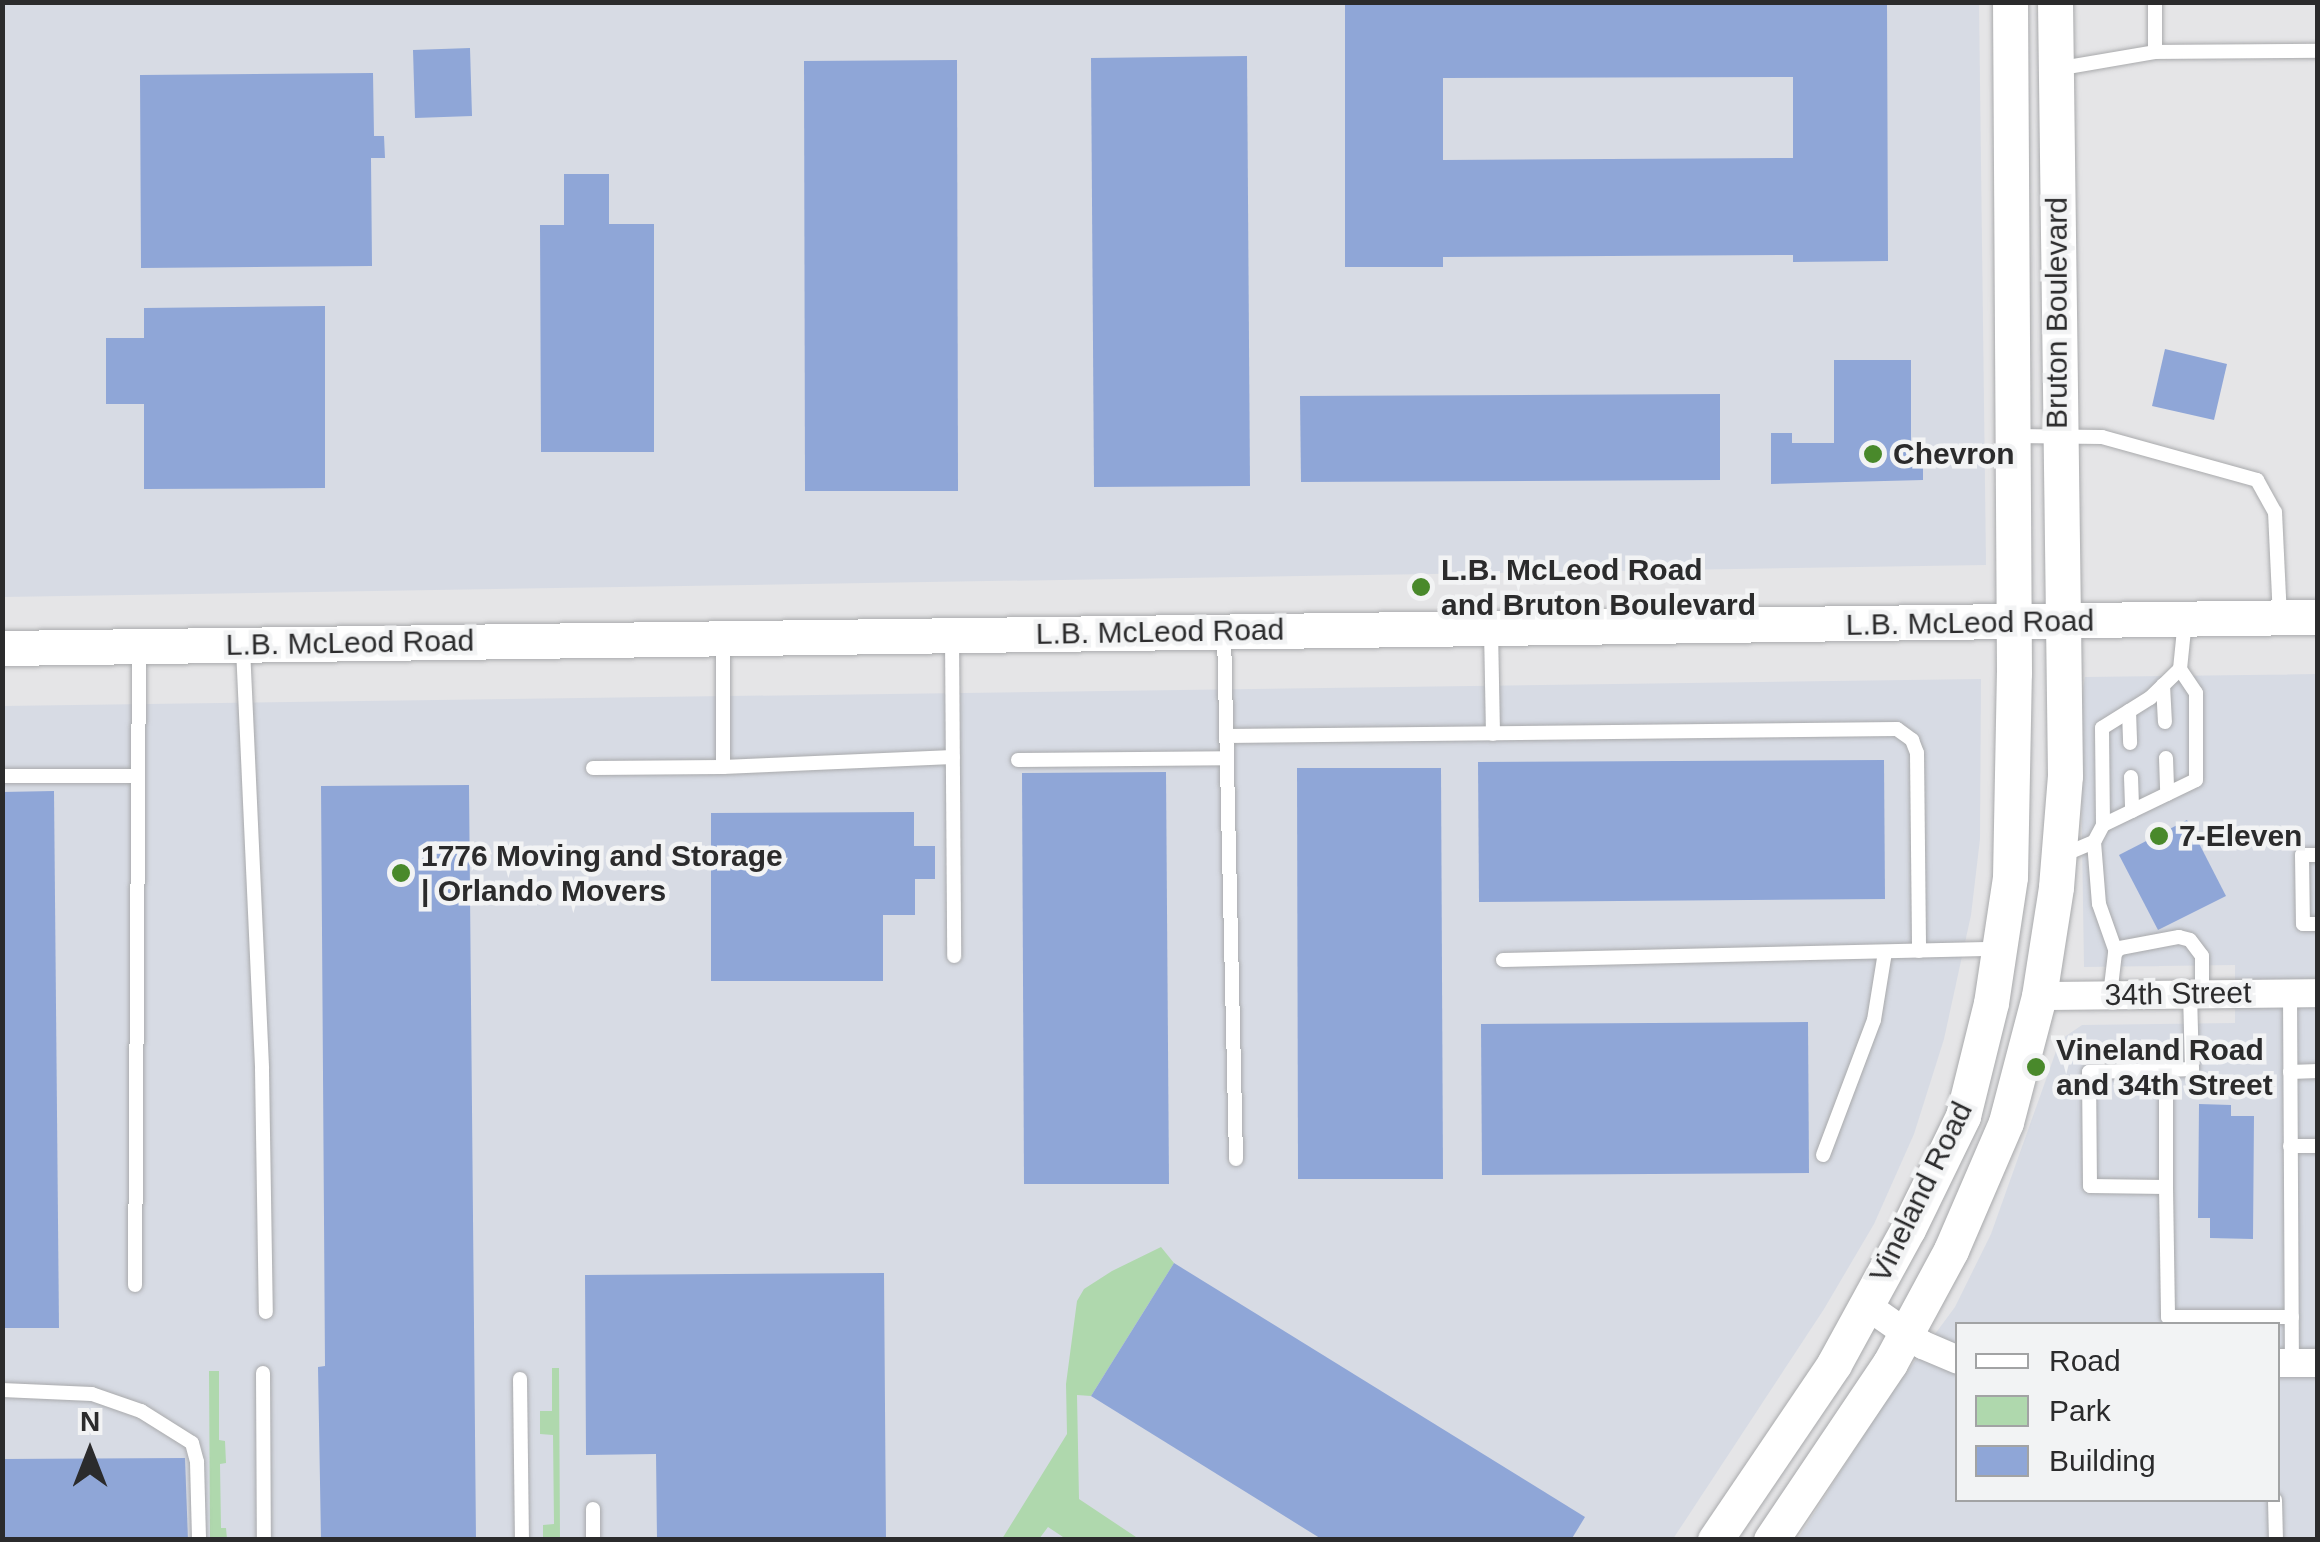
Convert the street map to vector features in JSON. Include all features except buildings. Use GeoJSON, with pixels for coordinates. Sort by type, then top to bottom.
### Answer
{"type":"FeatureCollection","features":[{"type":"Feature","properties":{"kind":"street","name":"Bruton Boulevard"},"geometry":{"type":"LineString","coordinates":[[2010,2],[2014,623]]}},
{"type":"Feature","properties":{"kind":"street","name":"Bruton Boulevard"},"geometry":{"type":"LineString","coordinates":[[2054,2],[2060,623]]}},
{"type":"Feature","properties":{"kind":"street","name":"L.B. McLeod Road"},"geometry":{"type":"LineString","coordinates":[[2,648],[2318,617]]}},
{"type":"Feature","properties":{"kind":"street","name":"Vineland Road"},"geometry":{"type":"LineString","coordinates":[[1715,1540],[1834,1364],[1964,1116],[2010,877],[2014,623]]}},
{"type":"Feature","properties":{"kind":"street","name":"Vineland Road"},"geometry":{"type":"LineString","coordinates":[[1771,1540],[1906,1334],[1951,1250],[2006,1122],[2039,996],[2058,857],[2065,776],[2060,623]]}},
{"type":"Feature","properties":{"kind":"street","name":"34th Street"},"geometry":{"type":"LineString","coordinates":[[2039,996],[2304,993]]}},
{"type":"Feature","properties":{"kind":"street"},"geometry":{"type":"LineString","coordinates":[[1866,1305],[1906,1334],[1955,1358]]}},
{"type":"Feature","properties":{"kind":"lane"},"geometry":{"type":"LineString","coordinates":[[2155,2],[2155,52]]}},
{"type":"Feature","properties":{"kind":"lane"},"geometry":{"type":"LineString","coordinates":[[2055,70],[2155,52],[2318,51]]}},
{"type":"Feature","properties":{"kind":"lane"},"geometry":{"type":"LineString","coordinates":[[2013,436],[2102,438],[2257,480],[2275,512],[2280,618]]}},
{"type":"Feature","properties":{"kind":"lane"},"geometry":{"type":"LineString","coordinates":[[2103,825],[2196,780],[2196,694],[2180,670],[2184,620]]}},
{"type":"Feature","properties":{"kind":"lane"},"geometry":{"type":"LineString","coordinates":[[1491,629],[1493,734]]}},
{"type":"Feature","properties":{"kind":"lane"},"geometry":{"type":"LineString","coordinates":[[1224,632],[1236,1159]]}},
{"type":"Feature","properties":{"kind":"lane"},"geometry":{"type":"LineString","coordinates":[[952,636],[954,956]]}},
{"type":"Feature","properties":{"kind":"lane"},"geometry":{"type":"LineString","coordinates":[[723,638],[723,767]]}},
{"type":"Feature","properties":{"kind":"lane"},"geometry":{"type":"LineString","coordinates":[[243,644],[262,1069],[266,1312]]}},
{"type":"Feature","properties":{"kind":"lane"},"geometry":{"type":"LineString","coordinates":[[135,1285],[139,646]]}},
{"type":"Feature","properties":{"kind":"lane"},"geometry":{"type":"LineString","coordinates":[[2110,995],[2116,952],[2099,904],[2094,842],[2103,825],[2102,728],[2130,711],[2180,670]]}},
{"type":"Feature","properties":{"kind":"lane"},"geometry":{"type":"LineString","coordinates":[[2164,685],[2165,722]]}},
{"type":"Feature","properties":{"kind":"lane"},"geometry":{"type":"LineString","coordinates":[[2130,711],[2130,743]]}},
{"type":"Feature","properties":{"kind":"lane"},"geometry":{"type":"LineString","coordinates":[[1226,736],[1897,729],[1912,740],[1917,753],[1919,952]]}},
{"type":"Feature","properties":{"kind":"lane"},"geometry":{"type":"LineString","coordinates":[[594,768],[953,757]]}},
{"type":"Feature","properties":{"kind":"lane"},"geometry":{"type":"LineString","coordinates":[[1018,760],[1227,758]]}},
{"type":"Feature","properties":{"kind":"lane"},"geometry":{"type":"LineString","coordinates":[[2166,758],[2167,794]]}},
{"type":"Feature","properties":{"kind":"lane"},"geometry":{"type":"LineString","coordinates":[[2,776],[137,776]]}},
{"type":"Feature","properties":{"kind":"lane"},"geometry":{"type":"LineString","coordinates":[[2131,777],[2132,811]]}},
{"type":"Feature","properties":{"kind":"lane"},"geometry":{"type":"LineString","coordinates":[[2058,857],[2094,842]]}},
{"type":"Feature","properties":{"kind":"lane"},"geometry":{"type":"LineString","coordinates":[[2318,855],[2302,855],[2303,924],[2318,924]]}},
{"type":"Feature","properties":{"kind":"lane"},"geometry":{"type":"LineString","coordinates":[[2116,952],[2159,938],[2190,940],[2202,956],[2192,1069],[2089,1072],[2090,1186],[2166,1187]]}},
{"type":"Feature","properties":{"kind":"lane"},"geometry":{"type":"LineString","coordinates":[[1503,960],[1999,950]]}},
{"type":"Feature","properties":{"kind":"lane"},"geometry":{"type":"LineString","coordinates":[[1823,1155],[1874,1020],[1885,952]]}},
{"type":"Feature","properties":{"kind":"lane"},"geometry":{"type":"LineString","coordinates":[[2296,1363],[2292,1317],[2290,1072],[2304,993]]}},
{"type":"Feature","properties":{"kind":"lane"},"geometry":{"type":"LineString","coordinates":[[2166,1070],[2168,1318],[2292,1317]]}},
{"type":"Feature","properties":{"kind":"lane"},"geometry":{"type":"LineString","coordinates":[[2290,1072],[2318,1071]]}},
{"type":"Feature","properties":{"kind":"lane"},"geometry":{"type":"LineString","coordinates":[[2290,1146],[2318,1146]]}},
{"type":"Feature","properties":{"kind":"lane"},"geometry":{"type":"LineString","coordinates":[[262,1374],[264,1540]]}},
{"type":"Feature","properties":{"kind":"lane"},"geometry":{"type":"LineString","coordinates":[[520,1379],[522,1540]]}},
{"type":"Feature","properties":{"kind":"lane"},"geometry":{"type":"LineString","coordinates":[[2,1390],[92,1394],[142,1411],[192,1443],[197,1462],[198,1540]]}},
{"type":"Feature","properties":{"kind":"lane"},"geometry":{"type":"LineString","coordinates":[[2275,1502],[2276,1540]]}},
{"type":"Feature","properties":{"kind":"lane"},"geometry":{"type":"LineString","coordinates":[[593,1509],[593,1540]]}},
{"type":"Feature","properties":{"kind":"shaded area"},"geometry":{"type":"Polygon","coordinates":[[[2,3],[1979,3],[1986,565],[3,597],[2,3]]]}},
{"type":"Feature","properties":{"kind":"shaded area"},"geometry":{"type":"Polygon","coordinates":[[[2317,674],[2317,1539],[1797,1540],[1887,1399],[1955,1307],[1991,1234],[2060,1040],[2082,1025],[2235,1023],[2235,965],[2084,967],[2080,708],[2085,677],[2317,674]]]}},
{"type":"Feature","properties":{"kind":"shaded area"},"geometry":{"type":"Polygon","coordinates":[[[1981,679],[1980,839],[1971,915],[1944,1039],[1914,1134],[1874,1224],[1824,1309],[1673,1539],[3,1539],[2,706],[1981,679]]]}},
{"type":"Feature","properties":{"kind":"green space"},"geometry":{"type":"Polygon","coordinates":[[[1161,1247],[1174,1263],[1091,1396],[1077,1395],[1079,1499],[1139,1539],[1066,1539],[1048,1527],[1039,1539],[1002,1539],[1067,1434],[1066,1384],[1077,1301],[1084,1289],[1112,1271],[1161,1247]]]}},
{"type":"Feature","properties":{"kind":"green space"},"geometry":{"type":"Polygon","coordinates":[[[552,1368],[559,1368],[560,1539],[543,1539],[543,1525],[554,1524],[553,1435],[540,1434],[540,1411],[552,1411],[552,1368]]]}},
{"type":"Feature","properties":{"kind":"green space"},"geometry":{"type":"Polygon","coordinates":[[[209,1371],[219,1371],[219,1440],[225,1441],[226,1463],[220,1464],[221,1528],[226,1528],[227,1539],[210,1539],[209,1371]]]}},
{"type":"Feature","properties":{"kind":"place","name":"Chevron"},"geometry":{"type":"Point","coordinates":[1873,454]}},
{"type":"Feature","properties":{"kind":"place","name":"L.B. McLeod Road and Bruton Boulevard"},"geometry":{"type":"Point","coordinates":[1421,587]}},
{"type":"Feature","properties":{"kind":"place","name":"7-Eleven"},"geometry":{"type":"Point","coordinates":[2159,836]}},
{"type":"Feature","properties":{"kind":"place","name":"1776 Moving and Storage | Orlando Movers"},"geometry":{"type":"Point","coordinates":[401,873]}},
{"type":"Feature","properties":{"kind":"place","name":"Vineland Road and 34th Street"},"geometry":{"type":"Point","coordinates":[2036,1067]}}]}
